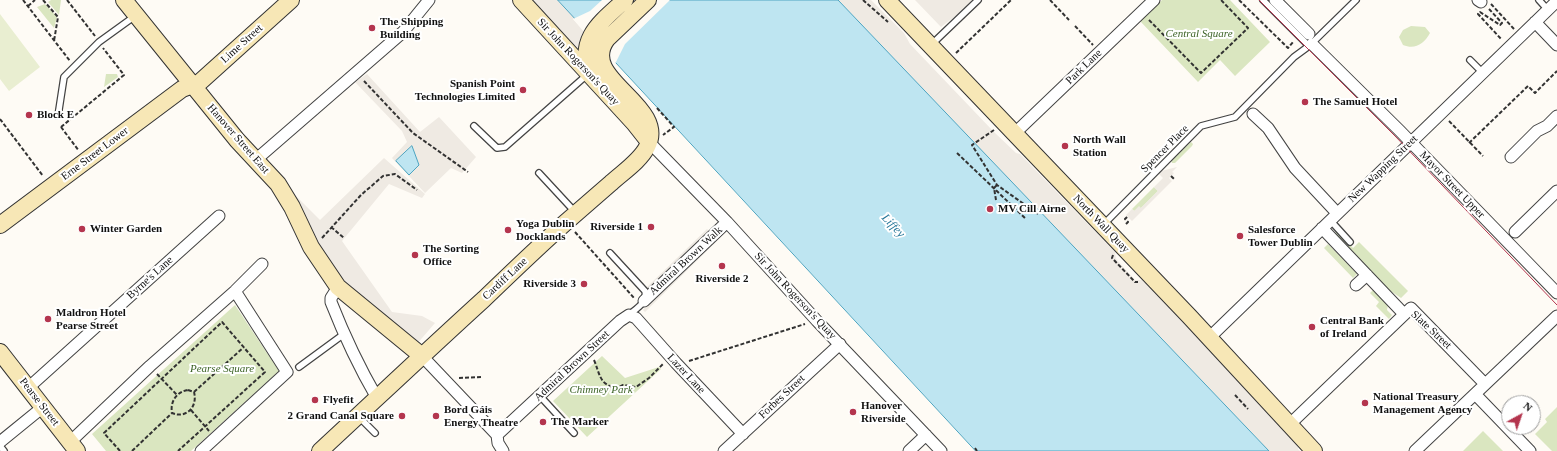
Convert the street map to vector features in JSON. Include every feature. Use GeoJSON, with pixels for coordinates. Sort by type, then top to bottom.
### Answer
{"type":"FeatureCollection","features":[{"type":"Feature","properties":{"kind":"main road","name":"Hanover Street East"},"geometry":{"type":"LineString","coordinates":[[124,0],[192,86],[286,195],[312,249],[338,287],[422,356]]}},
{"type":"Feature","properties":{"kind":"main road","name":"Lime Street"},"geometry":{"type":"LineString","coordinates":[[192,86],[200,82],[291,0]]}},
{"type":"Feature","properties":{"kind":"main road","name":"Sir John Rogerson's Quay"},"geometry":{"type":"LineString","coordinates":[[521,0],[634,123],[656,139]]}},
{"type":"Feature","properties":{"kind":"main road"},"geometry":{"type":"LineString","coordinates":[[590,76],[586,56],[590,37],[605,18],[624,0]]}},
{"type":"Feature","properties":{"kind":"main road","name":"Sir John Rogerson's Quay"},"geometry":{"type":"LineString","coordinates":[[648,0],[607,39],[602,50],[602,64],[608,74],[647,118],[650,129],[656,139]]}},
{"type":"Feature","properties":{"kind":"main road","name":"North Wall Quay"},"geometry":{"type":"LineString","coordinates":[[887,0],[1103,226],[1314,451]]}},
{"type":"Feature","properties":{"kind":"main road","name":"Erne Street Lower"},"geometry":{"type":"LineString","coordinates":[[0,224],[182,89],[192,86]]}},
{"type":"Feature","properties":{"kind":"main road","name":"Cardiff Lane"},"geometry":{"type":"LineString","coordinates":[[320,451],[576,213],[633,164],[656,139]]}},
{"type":"Feature","properties":{"kind":"main road","name":"Pearse Street"},"geometry":{"type":"LineString","coordinates":[[0,352],[74,446]]}},
{"type":"Feature","properties":{"kind":"street"},"geometry":{"type":"LineString","coordinates":[[256,161],[403,32],[428,0]]}},
{"type":"Feature","properties":{"kind":"street","name":"Park Lane"},"geometry":{"type":"LineString","coordinates":[[1014,133],[1154,0]]}},
{"type":"Feature","properties":{"kind":"street","name":"Mayor Street Upper"},"geometry":{"type":"LineString","coordinates":[[1275,0],[1557,293]]}},
{"type":"Feature","properties":{"kind":"street","name":"New Wapping Street"},"geometry":{"type":"LineString","coordinates":[[1209,338],[1557,1]]}},
{"type":"Feature","properties":{"kind":"street"},"geometry":{"type":"LineString","coordinates":[[1535,22],[1557,45]]}},
{"type":"Feature","properties":{"kind":"street"},"geometry":{"type":"LineString","coordinates":[[1254,114],[1268,128],[1367,274],[1404,314]]}},
{"type":"Feature","properties":{"kind":"street"},"geometry":{"type":"LineString","coordinates":[[1511,157],[1537,132],[1547,126],[1557,116]]}},
{"type":"Feature","properties":{"kind":"street","name":"Sir John Rogerson's Quay"},"geometry":{"type":"LineString","coordinates":[[656,139],[727,222],[817,321],[941,451]]}},
{"type":"Feature","properties":{"kind":"street"},"geometry":{"type":"LineString","coordinates":[[1515,232],[1557,191]]}},
{"type":"Feature","properties":{"kind":"street","name":"Byrne's Lane"},"geometry":{"type":"LineString","coordinates":[[28,388],[219,216]]}},
{"type":"Feature","properties":{"kind":"street","name":"Admiral Brown Walk"},"geometry":{"type":"LineString","coordinates":[[642,303],[727,222]]}},
{"type":"Feature","properties":{"kind":"street"},"geometry":{"type":"LineString","coordinates":[[74,446],[150,366],[262,264]]}},
{"type":"Feature","properties":{"kind":"street"},"geometry":{"type":"LineString","coordinates":[[1356,285],[1367,274]]}},
{"type":"Feature","properties":{"kind":"street"},"geometry":{"type":"LineString","coordinates":[[338,287],[331,298],[331,302],[344,334],[367,382],[377,398]]}},
{"type":"Feature","properties":{"kind":"street"},"geometry":{"type":"LineString","coordinates":[[200,451],[287,372],[234,291]]}},
{"type":"Feature","properties":{"kind":"street","name":"Slate Street"},"geometry":{"type":"LineString","coordinates":[[1289,425],[1411,308],[1485,384]]}},
{"type":"Feature","properties":{"kind":"street","name":"Admiral Brown Street"},"geometry":{"type":"LineString","coordinates":[[497,436],[620,321],[629,315]]}},
{"type":"Feature","properties":{"kind":"street","name":"Lazer Lane"},"geometry":{"type":"LineString","coordinates":[[629,315],[636,318],[673,360],[743,434]]}},
{"type":"Feature","properties":{"kind":"street"},"geometry":{"type":"LineString","coordinates":[[1415,451],[1557,316]]}},
{"type":"Feature","properties":{"kind":"street","name":"Forbes Street"},"geometry":{"type":"LineString","coordinates":[[724,451],[840,344]]}},
{"type":"Feature","properties":{"kind":"street"},"geometry":{"type":"LineString","coordinates":[[422,356],[497,436],[498,443],[503,451]]}},
{"type":"Feature","properties":{"kind":"street"},"geometry":{"type":"LineString","coordinates":[[1475,394],[1530,451]]}},
{"type":"Feature","properties":{"kind":"street"},"geometry":{"type":"LineString","coordinates":[[0,442],[42,407]]}},
{"type":"Feature","properties":{"kind":"street"},"geometry":{"type":"LineString","coordinates":[[909,451],[926,435]]}},
{"type":"Feature","properties":{"kind":"lane"},"geometry":{"type":"LineString","coordinates":[[930,46],[978,0]]}},
{"type":"Feature","properties":{"kind":"lane"},"geometry":{"type":"LineString","coordinates":[[1263,0],[1313,40]]}},
{"type":"Feature","properties":{"kind":"lane","name":"Spencer Place"},"geometry":{"type":"LineString","coordinates":[[1103,226],[1201,126],[1235,117],[1294,58],[1356,0]]}},
{"type":"Feature","properties":{"kind":"lane"},"geometry":{"type":"LineString","coordinates":[[1538,0],[1548,10]]}},
{"type":"Feature","properties":{"kind":"lane"},"geometry":{"type":"LineString","coordinates":[[58,116],[64,77],[99,42],[135,15]]}},
{"type":"Feature","properties":{"kind":"lane"},"geometry":{"type":"LineString","coordinates":[[1470,60],[1483,72]]}},
{"type":"Feature","properties":{"kind":"lane"},"geometry":{"type":"LineString","coordinates":[[474,126],[497,148],[506,146],[590,76]]}},
{"type":"Feature","properties":{"kind":"lane"},"geometry":{"type":"LineString","coordinates":[[539,173],[576,213]]}},
{"type":"Feature","properties":{"kind":"lane"},"geometry":{"type":"LineString","coordinates":[[1330,220],[1350,242]]}},
{"type":"Feature","properties":{"kind":"lane"},"geometry":{"type":"LineString","coordinates":[[1506,240],[1515,232]]}},
{"type":"Feature","properties":{"kind":"lane"},"geometry":{"type":"LineString","coordinates":[[610,253],[643,288],[646,294],[642,303],[629,315]]}},
{"type":"Feature","properties":{"kind":"lane"},"geometry":{"type":"LineString","coordinates":[[299,367],[344,334]]}},
{"type":"Feature","properties":{"kind":"lane"},"geometry":{"type":"LineString","coordinates":[[540,396],[574,433]]}},
{"type":"Feature","properties":{"kind":"lane"},"geometry":{"type":"LineString","coordinates":[[358,416],[374,434]]}},
{"type":"Feature","properties":{"kind":"lane"},"geometry":{"type":"LineString","coordinates":[[0,446],[4,451]]}},
{"type":"Feature","properties":{"kind":"path"},"geometry":{"type":"LineString","coordinates":[[23,0],[74,68]]}},
{"type":"Feature","properties":{"kind":"path"},"geometry":{"type":"LineString","coordinates":[[28,6],[35,0]]}},
{"type":"Feature","properties":{"kind":"path"},"geometry":{"type":"LineString","coordinates":[[44,0],[58,17],[54,41]]}},
{"type":"Feature","properties":{"kind":"path"},"geometry":{"type":"LineString","coordinates":[[61,127],[124,75],[67,0]]}},
{"type":"Feature","properties":{"kind":"path"},"geometry":{"type":"LineString","coordinates":[[863,0],[891,24]]}},
{"type":"Feature","properties":{"kind":"path"},"geometry":{"type":"LineString","coordinates":[[946,62],[1011,0]]}},
{"type":"Feature","properties":{"kind":"path"},"geometry":{"type":"LineString","coordinates":[[1050,0],[1069,20]]}},
{"type":"Feature","properties":{"kind":"path"},"geometry":{"type":"LineString","coordinates":[[1142,12],[1201,73],[1248,28],[1221,0]]}},
{"type":"Feature","properties":{"kind":"path"},"geometry":{"type":"LineString","coordinates":[[1239,0],[1288,48],[1294,42]]}},
{"type":"Feature","properties":{"kind":"path"},"geometry":{"type":"LineString","coordinates":[[1480,1],[1485,4],[1502,23],[1500,25],[1480,12],[1478,14],[1509,47]]}},
{"type":"Feature","properties":{"kind":"path"},"geometry":{"type":"LineString","coordinates":[[1495,9],[1521,36]]}},
{"type":"Feature","properties":{"kind":"path"},"geometry":{"type":"LineString","coordinates":[[1075,26],[1100,52]]}},
{"type":"Feature","properties":{"kind":"path"},"geometry":{"type":"LineString","coordinates":[[1470,143],[1528,86],[1535,93],[1557,72]]}},
{"type":"Feature","properties":{"kind":"path"},"geometry":{"type":"LineString","coordinates":[[356,73],[413,133],[468,172]]}},
{"type":"Feature","properties":{"kind":"path"},"geometry":{"type":"LineString","coordinates":[[656,139],[674,127],[657,108]]}},
{"type":"Feature","properties":{"kind":"path"},"geometry":{"type":"LineString","coordinates":[[1441,113],[1483,156]]}},
{"type":"Feature","properties":{"kind":"path"},"geometry":{"type":"LineString","coordinates":[[58,116],[61,127],[86,160]]}},
{"type":"Feature","properties":{"kind":"path"},"geometry":{"type":"LineString","coordinates":[[0,120],[52,186]]}},
{"type":"Feature","properties":{"kind":"path"},"geometry":{"type":"LineString","coordinates":[[995,129],[972,145],[997,185],[1038,214],[1040,212]]}},
{"type":"Feature","properties":{"kind":"path"},"geometry":{"type":"LineString","coordinates":[[957,153],[1026,219]]}},
{"type":"Feature","properties":{"kind":"path"},"geometry":{"type":"LineString","coordinates":[[312,249],[361,195],[383,176],[395,174],[417,190]]}},
{"type":"Feature","properties":{"kind":"path"},"geometry":{"type":"LineString","coordinates":[[1171,176],[1175,180]]}},
{"type":"Feature","properties":{"kind":"path"},"geometry":{"type":"LineString","coordinates":[[994,188],[997,185]]}},
{"type":"Feature","properties":{"kind":"path"},"geometry":{"type":"LineString","coordinates":[[994,188],[996,200]]}},
{"type":"Feature","properties":{"kind":"path"},"geometry":{"type":"LineString","coordinates":[[1126,224],[1128,222],[1125,219],[1128,216]]}},
{"type":"Feature","properties":{"kind":"path"},"geometry":{"type":"LineString","coordinates":[[331,227],[344,238]]}},
{"type":"Feature","properties":{"kind":"path"},"geometry":{"type":"LineString","coordinates":[[581,238],[642,303]]}},
{"type":"Feature","properties":{"kind":"path"},"geometry":{"type":"LineString","coordinates":[[589,350],[602,382],[610,387],[617,388],[623,385],[636,387],[673,360],[817,321]]}},
{"type":"Feature","properties":{"kind":"path"},"geometry":{"type":"LineString","coordinates":[[120,451],[104,433],[222,322],[264,372],[178,451]]}},
{"type":"Feature","properties":{"kind":"path"},"geometry":{"type":"LineString","coordinates":[[194,392],[244,347]]}},
{"type":"Feature","properties":{"kind":"path"},"geometry":{"type":"LineString","coordinates":[[458,378],[483,377]]}},
{"type":"Feature","properties":{"kind":"path"},"geometry":{"type":"LineString","coordinates":[[162,379],[177,395]]}},
{"type":"Feature","properties":{"kind":"path"},"geometry":{"type":"LineString","coordinates":[[132,451],[172,413],[172,401],[177,395],[188,390],[194,392]]}},
{"type":"Feature","properties":{"kind":"path"},"geometry":{"type":"LineString","coordinates":[[172,413],[178,416],[191,410],[195,404],[194,392]]}},
{"type":"Feature","properties":{"kind":"path"},"geometry":{"type":"LineString","coordinates":[[1235,395],[1248,409]]}},
{"type":"Feature","properties":{"kind":"path"},"geometry":{"type":"LineString","coordinates":[[191,410],[205,427]]}},
{"type":"Feature","properties":{"kind":"green space"},"geometry":{"type":"Polygon","coordinates":[[[51,0],[61,0],[59,15],[48,2],[51,0]]]}},
{"type":"Feature","properties":{"kind":"green space","name":"Central Square"},"geometry":{"type":"Polygon","coordinates":[[[1162,0],[1230,0],[1270,42],[1235,76],[1220,60],[1198,82],[1140,21],[1162,0]]]}},
{"type":"Feature","properties":{"kind":"green space"},"geometry":{"type":"Polygon","coordinates":[[[45,4],[57,17],[54,28],[37,7],[45,4]]]}},
{"type":"Feature","properties":{"kind":"green space"},"geometry":{"type":"Polygon","coordinates":[[[0,14],[40,67],[9,91],[0,79],[0,14]]]}},
{"type":"Feature","properties":{"kind":"green space"},"geometry":{"type":"Polygon","coordinates":[[[1411,26],[1425,27],[1430,33],[1422,43],[1411,47],[1403,45],[1399,37],[1403,30],[1411,26]]]}},
{"type":"Feature","properties":{"kind":"green space"},"geometry":{"type":"Polygon","coordinates":[[[106,74],[117,74],[118,77],[104,87],[106,74]]]}},
{"type":"Feature","properties":{"kind":"green space"},"geometry":{"type":"Polygon","coordinates":[[[1191,142],[1193,144],[1192,146],[1175,163],[1172,163],[1171,160],[1191,142]]]}},
{"type":"Feature","properties":{"kind":"green space"},"geometry":{"type":"Polygon","coordinates":[[[1154,187],[1158,191],[1141,208],[1134,211],[1132,209],[1154,187]]]}},
{"type":"Feature","properties":{"kind":"green space"},"geometry":{"type":"Polygon","coordinates":[[[1337,231],[1353,248],[1359,242],[1408,291],[1401,298],[1389,290],[1334,234],[1337,231]]]}},
{"type":"Feature","properties":{"kind":"green space"},"geometry":{"type":"Polygon","coordinates":[[[1328,244],[1357,274],[1353,278],[1324,248],[1328,244]]]}},
{"type":"Feature","properties":{"kind":"green space"},"geometry":{"type":"Polygon","coordinates":[[[1373,290],[1378,295],[1389,300],[1387,310],[1392,315],[1389,319],[1376,306],[1379,302],[1370,293],[1373,290]]]}},
{"type":"Feature","properties":{"kind":"green space","name":"Pearse Square"},"geometry":{"type":"Polygon","coordinates":[[[235,305],[279,371],[191,451],[106,451],[92,434],[235,305]]]}},
{"type":"Feature","properties":{"kind":"green space","name":"Chimney Park"},"geometry":{"type":"Polygon","coordinates":[[[602,356],[625,378],[659,367],[661,369],[587,437],[553,401],[602,356]]]}},
{"type":"Feature","properties":{"kind":"green space"},"geometry":{"type":"Polygon","coordinates":[[[1557,407],[1557,451],[1552,451],[1536,435],[1541,435],[1541,428],[1547,422],[1545,419],[1557,407]]]}},
{"type":"Feature","properties":{"kind":"green space"},"geometry":{"type":"Polygon","coordinates":[[[1483,431],[1503,451],[1463,451],[1483,431]]]}},
{"type":"Feature","properties":{"kind":"shaded area"},"geometry":{"type":"Polygon","coordinates":[[[531,0],[558,0],[571,14],[577,17],[573,19],[584,32],[579,46],[579,54],[531,0]]]}},
{"type":"Feature","properties":{"kind":"shaded area"},"geometry":{"type":"Polygon","coordinates":[[[838,0],[871,0],[904,33],[910,44],[993,131],[1016,153],[1020,154],[1115,252],[1116,259],[1135,280],[1142,280],[1299,444],[1298,449],[1300,451],[1269,451],[838,0]]]}},
{"type":"Feature","properties":{"kind":"shaded area"},"geometry":{"type":"Polygon","coordinates":[[[915,0],[976,0],[941,27],[915,0]]]}},
{"type":"Feature","properties":{"kind":"shaded area"},"geometry":{"type":"Polygon","coordinates":[[[367,74],[420,132],[439,117],[476,157],[462,173],[451,168],[425,193],[392,158],[407,142],[402,131],[355,82],[367,74]]]}},
{"type":"Feature","properties":{"kind":"shaded area"},"geometry":{"type":"Polygon","coordinates":[[[384,158],[425,194],[422,198],[389,184],[342,241],[392,312],[422,316],[435,323],[416,345],[340,280],[313,238],[293,193],[320,220],[384,158]]]}},
{"type":"Feature","properties":{"kind":"shaded area"},"geometry":{"type":"Polygon","coordinates":[[[1177,167],[1169,178],[1172,181],[1132,221],[1126,215],[1132,209],[1134,211],[1139,206],[1141,208],[1158,191],[1154,187],[1163,178],[1158,173],[1177,167]]]}},
{"type":"Feature","properties":{"kind":"shaded area"},"geometry":{"type":"Polygon","coordinates":[[[707,229],[718,240],[645,312],[643,310],[647,305],[651,294],[647,287],[707,229]]]}},
{"type":"Feature","properties":{"kind":"water","name":"Liffey"},"geometry":{"type":"Polygon","coordinates":[[[558,0],[838,0],[1269,451],[976,451],[558,0]]]}},
{"type":"Feature","properties":{"kind":"water"},"geometry":{"type":"Polygon","coordinates":[[[412,146],[419,165],[409,175],[396,161],[412,146]]]}},
{"type":"Feature","properties":{"kind":"pier"},"geometry":{"type":"Polygon","coordinates":[[[602,0],[670,0],[625,44],[615,64],[573,19],[590,11],[602,0]]]}},
{"type":"Feature","properties":{"kind":"tram line"},"geometry":{"type":"LineString","coordinates":[[1259,0],[1395,136],[1557,305]]}},
{"type":"Feature","properties":{"kind":"place","name":"The Shipping Building"},"geometry":{"type":"Point","coordinates":[372,28]}},
{"type":"Feature","properties":{"kind":"place","name":"Spanish Point Technologies Limited"},"geometry":{"type":"Point","coordinates":[523,90]}},
{"type":"Feature","properties":{"kind":"place","name":"The Samuel Hotel"},"geometry":{"type":"Point","coordinates":[1305,102]}},
{"type":"Feature","properties":{"kind":"place","name":"Block E"},"geometry":{"type":"Point","coordinates":[29,115]}},
{"type":"Feature","properties":{"kind":"place","name":"North Wall Station"},"geometry":{"type":"Point","coordinates":[1065,146]}},
{"type":"Feature","properties":{"kind":"place","name":"MV Cill Airne"},"geometry":{"type":"Point","coordinates":[990,209]}},
{"type":"Feature","properties":{"kind":"place","name":"Riverside 1"},"geometry":{"type":"Point","coordinates":[651,227]}},
{"type":"Feature","properties":{"kind":"place","name":"Winter Garden"},"geometry":{"type":"Point","coordinates":[82,229]}},
{"type":"Feature","properties":{"kind":"place","name":"Yoga Dublin Docklands"},"geometry":{"type":"Point","coordinates":[508,230]}},
{"type":"Feature","properties":{"kind":"place","name":"Salesforce Tower Dublin"},"geometry":{"type":"Point","coordinates":[1240,236]}},
{"type":"Feature","properties":{"kind":"place","name":"The Sorting Office"},"geometry":{"type":"Point","coordinates":[415,255]}},
{"type":"Feature","properties":{"kind":"place","name":"Riverside 2"},"geometry":{"type":"Point","coordinates":[722,266]}},
{"type":"Feature","properties":{"kind":"place","name":"Riverside 3"},"geometry":{"type":"Point","coordinates":[584,284]}},
{"type":"Feature","properties":{"kind":"place","name":"Maldron Hotel Pearse Street"},"geometry":{"type":"Point","coordinates":[48,319]}},
{"type":"Feature","properties":{"kind":"place","name":"Central Bank of Ireland"},"geometry":{"type":"Point","coordinates":[1312,327]}},
{"type":"Feature","properties":{"kind":"place","name":"Flyefit"},"geometry":{"type":"Point","coordinates":[315,400]}},
{"type":"Feature","properties":{"kind":"place","name":"National Treasury Management Agency"},"geometry":{"type":"Point","coordinates":[1365,403]}},
{"type":"Feature","properties":{"kind":"place","name":"Hanover Riverside"},"geometry":{"type":"Point","coordinates":[853,412]}},
{"type":"Feature","properties":{"kind":"place","name":"2 Grand Canal Square"},"geometry":{"type":"Point","coordinates":[402,416]}},
{"type":"Feature","properties":{"kind":"place","name":"Bord Gáis Energy Theatre"},"geometry":{"type":"Point","coordinates":[436,416]}},
{"type":"Feature","properties":{"kind":"place","name":"The Marker"},"geometry":{"type":"Point","coordinates":[543,422]}}]}
